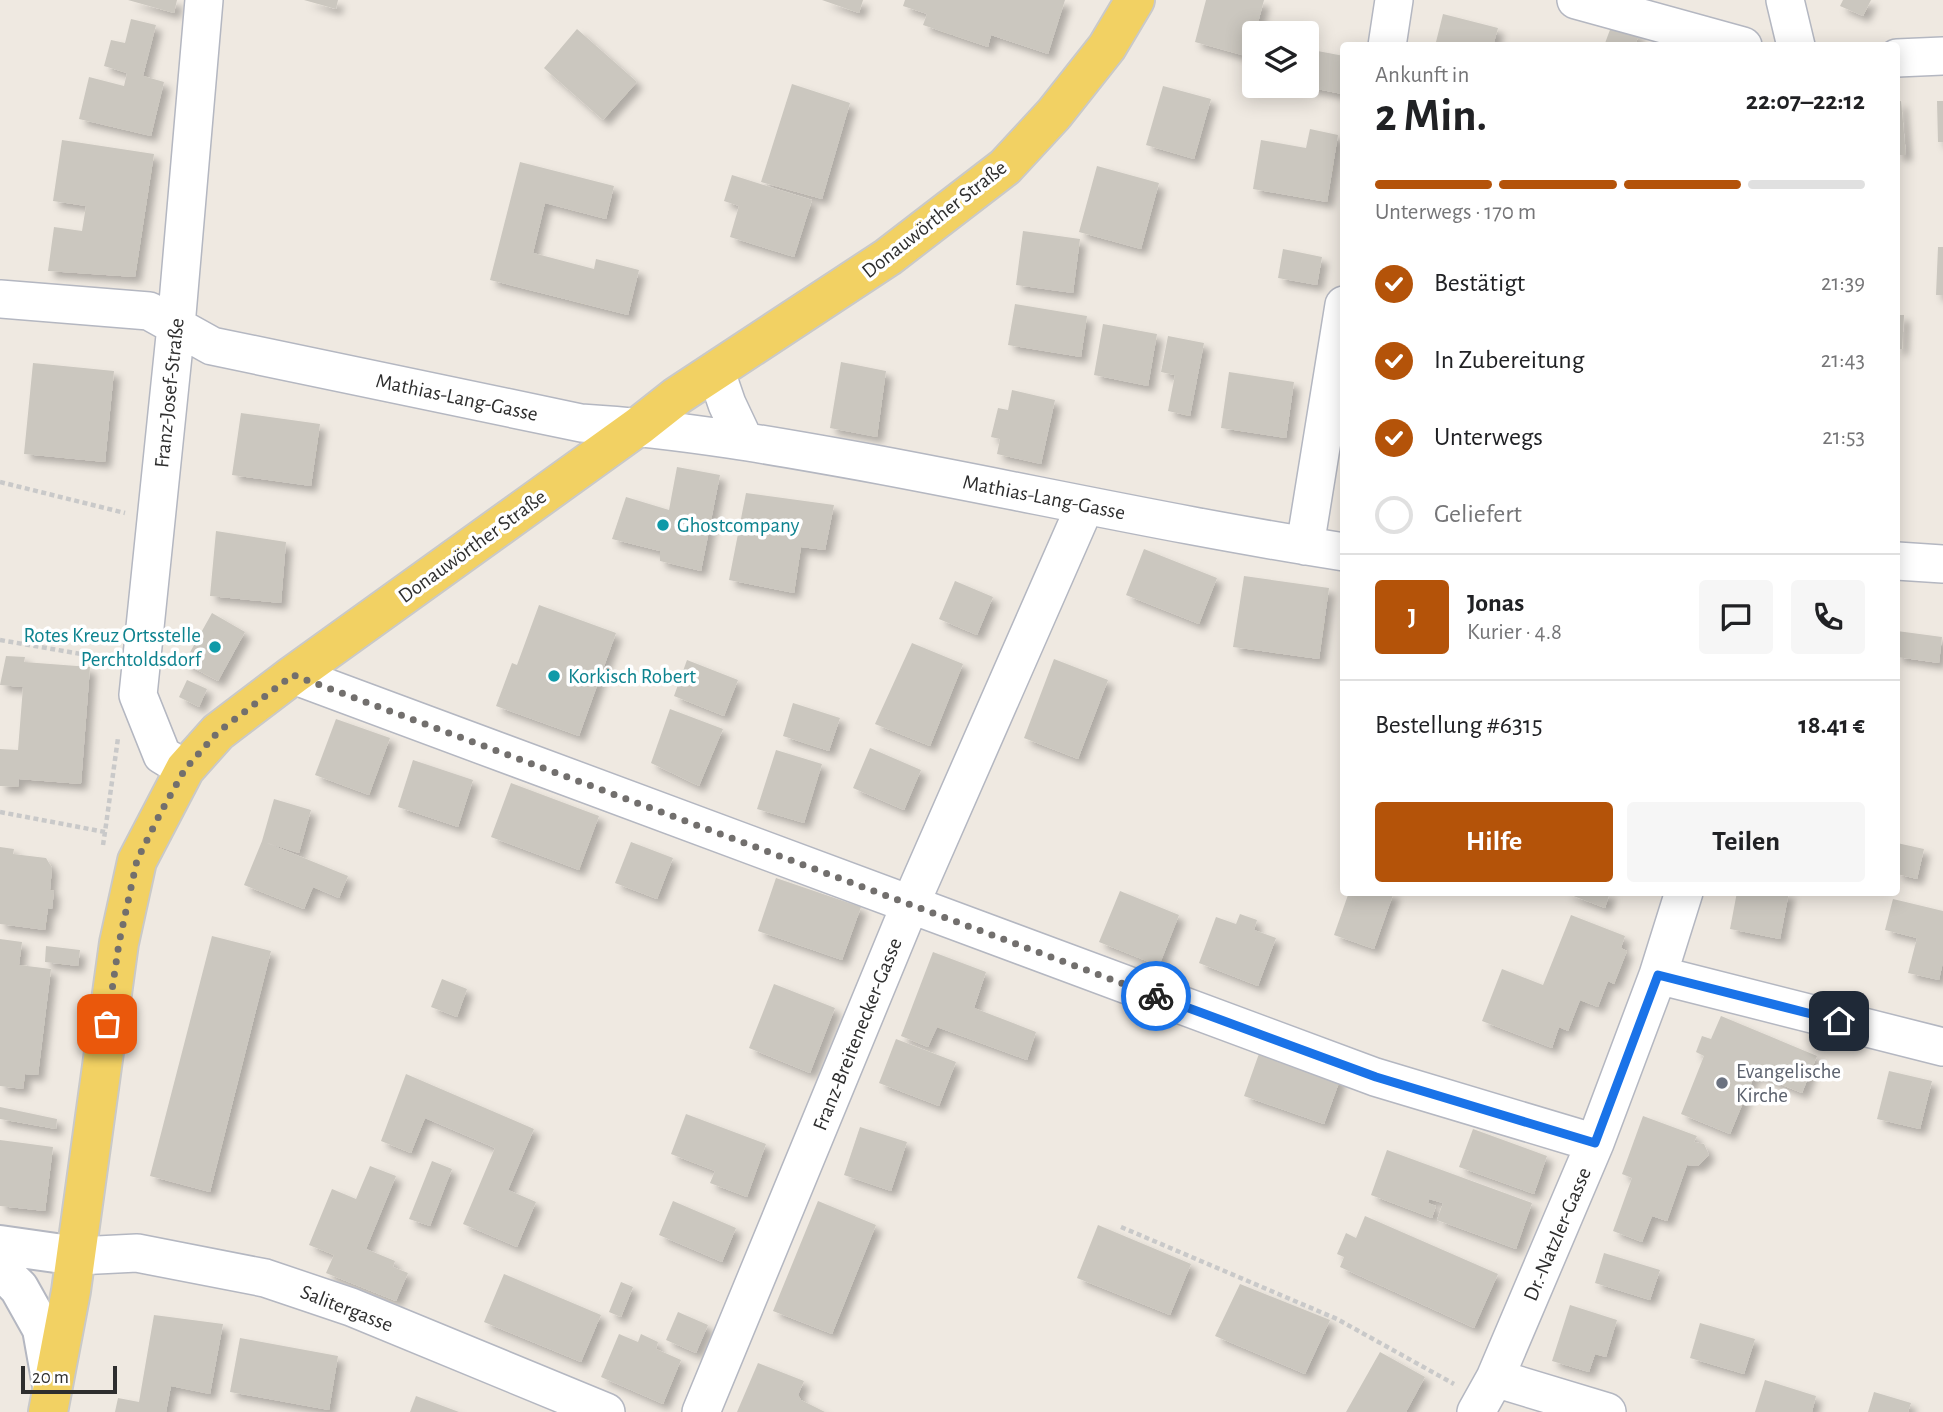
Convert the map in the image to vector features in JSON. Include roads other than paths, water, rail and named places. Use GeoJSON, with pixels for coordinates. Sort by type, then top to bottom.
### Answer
{"type":"FeatureCollection","features":[{"type":"Feature","properties":{"kind":"main road","name":"Donauwörther Straße"},"geometry":{"type":"LineString","coordinates":[[50,1399],[76,1255],[119,943],[137,860],[185,769],[218,732],[293,675],[677,396],[888,257],[1005,167],[1054,114],[1107,47],[1135,0]]}},
{"type":"Feature","properties":{"kind":"main road"},"geometry":{"type":"LineString","coordinates":[[0,1245],[76,1255]]}},
{"type":"Feature","properties":{"kind":"main road"},"geometry":{"type":"LineString","coordinates":[[0,1269],[19,1288],[42,1329],[50,1399]]}},
{"type":"Feature","properties":{"kind":"street","name":"Franz-Josef-Straße"},"geometry":{"type":"LineString","coordinates":[[185,769],[162,755],[139,683],[176,326],[204,0]]}},
{"type":"Feature","properties":{"kind":"street"},"geometry":{"type":"LineString","coordinates":[[1388,42],[1394,0]]}},
{"type":"Feature","properties":{"kind":"street"},"geometry":{"type":"LineString","coordinates":[[1576,0],[1728,42]]}},
{"type":"Feature","properties":{"kind":"street"},"geometry":{"type":"LineString","coordinates":[[1785,0],[1796,42]]}},
{"type":"Feature","properties":{"kind":"street"},"geometry":{"type":"LineString","coordinates":[[1900,58],[1943,56]]}},
{"type":"Feature","properties":{"kind":"street","name":"Mathias-Lang-Gasse"},"geometry":{"type":"LineString","coordinates":[[0,299],[149,311],[212,346],[581,423],[639,426],[744,440],[1340,551]]}},
{"type":"Feature","properties":{"kind":"street"},"geometry":{"type":"LineString","coordinates":[[1304,546],[1340,329]]}},
{"type":"Feature","properties":{"kind":"street"},"geometry":{"type":"LineString","coordinates":[[716,372],[744,440]]}},
{"type":"Feature","properties":{"kind":"street","name":"Franz-Breitenecker-Gasse"},"geometry":{"type":"LineString","coordinates":[[701,1412],[910,905],[1086,506]]}},
{"type":"Feature","properties":{"kind":"street"},"geometry":{"type":"LineString","coordinates":[[1900,561],[1943,564]]}},
{"type":"Feature","properties":{"kind":"street"},"geometry":{"type":"LineString","coordinates":[[293,675],[1376,1077],[1595,1143]]}},
{"type":"Feature","properties":{"kind":"street","name":"Dr.-Natzler-Gasse"},"geometry":{"type":"LineString","coordinates":[[1484,1397],[1595,1143],[1658,975],[1683,896]]}},
{"type":"Feature","properties":{"kind":"street"},"geometry":{"type":"LineString","coordinates":[[1658,975],[1943,1047]]}},
{"type":"Feature","properties":{"kind":"street","name":"Salitergasse"},"geometry":{"type":"LineString","coordinates":[[76,1255],[137,1253],[265,1278],[351,1307],[606,1412]]}},
{"type":"Feature","properties":{"kind":"street"},"geometry":{"type":"LineString","coordinates":[[1484,1397],[1607,1412]]}},
{"type":"Feature","properties":{"kind":"place","name":"Ghostcompany"},"geometry":{"type":"Point","coordinates":[663,525]}},
{"type":"Feature","properties":{"kind":"place","name":"Rotes Kreuz Ortsstelle Perchtoldsdorf"},"geometry":{"type":"Point","coordinates":[215,647]}},
{"type":"Feature","properties":{"kind":"place","name":"Korkisch Robert"},"geometry":{"type":"Point","coordinates":[554,676]}},
{"type":"Feature","properties":{"kind":"place","name":"Evangelische Kirche"},"geometry":{"type":"Point","coordinates":[1722,1083]}}]}
